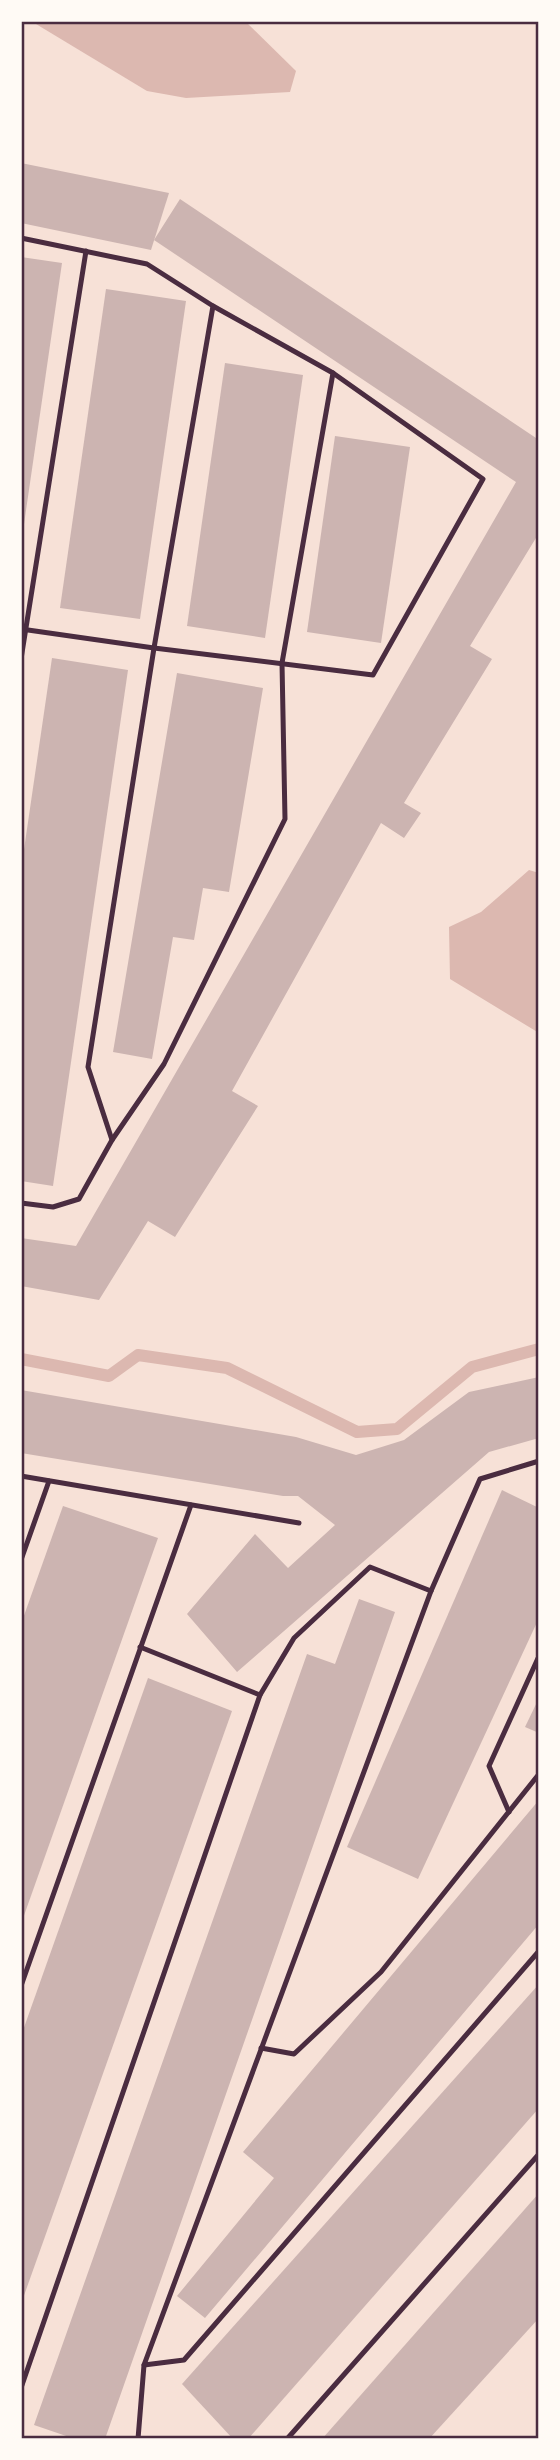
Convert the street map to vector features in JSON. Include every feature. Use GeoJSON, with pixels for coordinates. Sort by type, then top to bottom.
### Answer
{"type":"FeatureCollection","features":[{"type":"Feature","properties":{"kind":"lane"},"geometry":{"type":"LineString","coordinates":[[21,238],[147,264],[213,306],[333,373],[483,479],[373,676],[23,629]]}},
{"type":"Feature","properties":{"kind":"lane"},"geometry":{"type":"LineString","coordinates":[[21,659],[23,629],[86,251]]}},
{"type":"Feature","properties":{"kind":"lane"},"geometry":{"type":"LineString","coordinates":[[111,1140],[88,1067],[154,648],[213,306]]}},
{"type":"Feature","properties":{"kind":"lane"},"geometry":{"type":"LineString","coordinates":[[21,1203],[54,1208],[79,1199],[111,1140],[164,1064],[285,819],[282,663],[333,373]]}},
{"type":"Feature","properties":{"kind":"lane"},"geometry":{"type":"LineString","coordinates":[[138,2439],[144,2365],[431,1591],[480,1479],[539,1461]]}},
{"type":"Feature","properties":{"kind":"lane"},"geometry":{"type":"LineString","coordinates":[[21,1476],[299,1523]]}},
{"type":"Feature","properties":{"kind":"lane"},"geometry":{"type":"LineString","coordinates":[[21,1560],[49,1481]]}},
{"type":"Feature","properties":{"kind":"lane"},"geometry":{"type":"LineString","coordinates":[[21,1986],[191,1505]]}},
{"type":"Feature","properties":{"kind":"lane"},"geometry":{"type":"LineString","coordinates":[[21,2388],[260,1695],[294,1638],[370,1567],[431,1591]]}},
{"type":"Feature","properties":{"kind":"lane"},"geometry":{"type":"LineString","coordinates":[[140,1647],[260,1695]]}},
{"type":"Feature","properties":{"kind":"lane"},"geometry":{"type":"LineString","coordinates":[[509,1812],[489,1766],[539,1656]]}},
{"type":"Feature","properties":{"kind":"lane"},"geometry":{"type":"LineString","coordinates":[[261,2048],[294,2053],[382,1972],[539,1774]]}},
{"type":"Feature","properties":{"kind":"lane"},"geometry":{"type":"LineString","coordinates":[[144,2365],[184,2360],[539,1951]]}},
{"type":"Feature","properties":{"kind":"lane"},"geometry":{"type":"LineString","coordinates":[[287,2439],[539,2154]]}},
{"type":"Feature","properties":{"kind":"shaded area"},"geometry":{"type":"Polygon","coordinates":[[[31,21],[245,21],[296,71],[290,92],[186,98],[147,91],[31,21]]]}},
{"type":"Feature","properties":{"kind":"shaded area"},"geometry":{"type":"Polygon","coordinates":[[[529,870],[539,873],[539,1033],[450,979],[449,927],[481,912],[529,870]]]}},
{"type":"Feature","properties":{"kind":"building"},"geometry":{"type":"Polygon","coordinates":[[[21,163],[169,193],[151,250],[21,223],[21,163]]]}},
{"type":"Feature","properties":{"kind":"building"},"geometry":{"type":"Polygon","coordinates":[[[180,199],[539,440],[539,533],[470,646],[492,659],[404,803],[421,813],[404,838],[381,823],[232,1091],[258,1106],[175,1237],[148,1221],[99,1300],[21,1286],[21,1238],[76,1246],[516,482],[154,240],[180,199]]]}},
{"type":"Feature","properties":{"kind":"building"},"geometry":{"type":"Polygon","coordinates":[[[21,257],[62,263],[23,531],[21,531],[21,257]]]}},
{"type":"Feature","properties":{"kind":"building"},"geometry":{"type":"Polygon","coordinates":[[[106,289],[186,301],[140,619],[60,608],[106,289]]]}},
{"type":"Feature","properties":{"kind":"building"},"geometry":{"type":"Polygon","coordinates":[[[225,363],[303,375],[265,638],[187,626],[225,363]]]}},
{"type":"Feature","properties":{"kind":"building"},"geometry":{"type":"Polygon","coordinates":[[[335,436],[410,447],[381,643],[307,632],[335,436]]]}},
{"type":"Feature","properties":{"kind":"building"},"geometry":{"type":"Polygon","coordinates":[[[52,658],[128,670],[53,1186],[21,1181],[21,870],[52,658]]]}},
{"type":"Feature","properties":{"kind":"building"},"geometry":{"type":"Polygon","coordinates":[[[177,673],[263,688],[229,892],[203,888],[194,940],[173,937],[152,1059],[113,1052],[177,673]]]}},
{"type":"Feature","properties":{"kind":"building"},"geometry":{"type":"Polygon","coordinates":[[[539,1377],[539,1438],[489,1452],[237,1672],[187,1614],[255,1534],[288,1568],[335,1525],[298,1496],[283,1496],[21,1453],[21,1390],[296,1437],[356,1455],[404,1440],[469,1392],[539,1377]]]}},
{"type":"Feature","properties":{"kind":"building"},"geometry":{"type":"Polygon","coordinates":[[[502,1490],[539,1508],[539,1618],[418,1879],[347,1847],[502,1490]]]}},
{"type":"Feature","properties":{"kind":"building"},"geometry":{"type":"Polygon","coordinates":[[[63,1506],[158,1538],[21,1924],[21,1624],[63,1506]]]}},
{"type":"Feature","properties":{"kind":"building"},"geometry":{"type":"Polygon","coordinates":[[[359,1599],[395,1612],[105,2439],[75,2439],[34,2425],[307,1654],[335,1664],[359,1599]]]}},
{"type":"Feature","properties":{"kind":"building"},"geometry":{"type":"Polygon","coordinates":[[[148,1678],[232,1711],[21,2304],[21,2036],[148,1678]]]}},
{"type":"Feature","properties":{"kind":"building"},"geometry":{"type":"Polygon","coordinates":[[[539,1698],[539,1733],[525,1727],[539,1698]]]}},
{"type":"Feature","properties":{"kind":"building"},"geometry":{"type":"Polygon","coordinates":[[[539,1800],[539,1924],[205,2318],[177,2296],[274,2178],[243,2152],[539,1800]]]}},
{"type":"Feature","properties":{"kind":"building"},"geometry":{"type":"Polygon","coordinates":[[[539,1984],[539,2108],[248,2439],[233,2439],[182,2384],[539,1984]]]}},
{"type":"Feature","properties":{"kind":"building"},"geometry":{"type":"Polygon","coordinates":[[[539,2193],[539,2318],[429,2439],[322,2439],[539,2193]]]}},
{"type":"Feature","properties":{"kind":"waterway"},"geometry":{"type":"LineString","coordinates":[[21,1359],[109,1376],[138,1355],[227,1368],[357,1432],[397,1429],[472,1367],[539,1349]]}}]}
